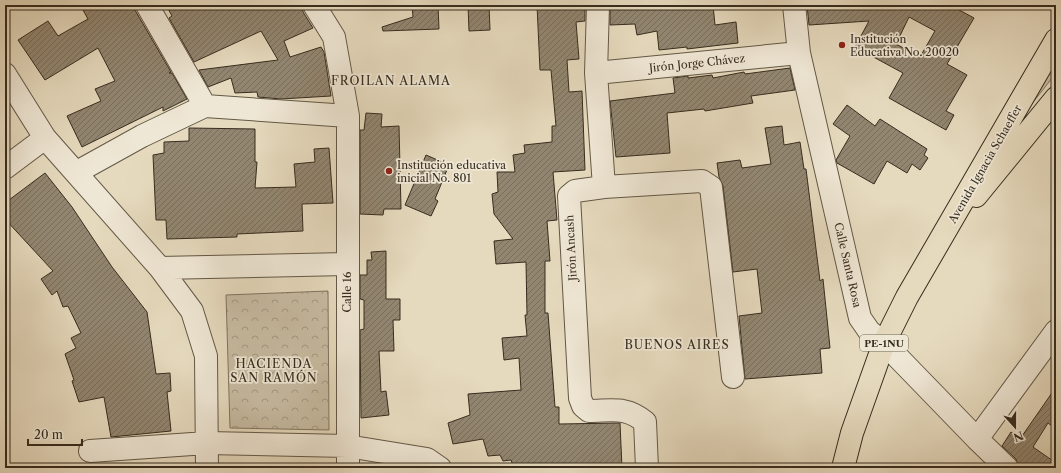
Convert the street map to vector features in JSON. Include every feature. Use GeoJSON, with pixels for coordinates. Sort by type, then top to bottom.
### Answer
{"type":"FeatureCollection","features":[{"type":"Feature","properties":{"kind":"main road","name":"Avenida Ignacia Schaeffer"},"geometry":{"type":"LineString","coordinates":[[949,227],[972,183],[1056,40]]}},
{"type":"Feature","properties":{"kind":"main road","name":"Avenida Ignacia Schaeffer"},"geometry":{"type":"LineString","coordinates":[[949,227],[1022,142],[1056,98]]}},
{"type":"Feature","properties":{"kind":"main road","name":"PE-1NU"},"geometry":{"type":"LineString","coordinates":[[843,468],[852,433],[884,342],[907,297],[949,227]]}},
{"type":"Feature","properties":{"kind":"street"},"geometry":{"type":"LineString","coordinates":[[147,5],[205,106]]}},
{"type":"Feature","properties":{"kind":"street","name":"Calle 16"},"geometry":{"type":"LineString","coordinates":[[314,5],[334,37],[348,116],[346,264],[348,468]]}},
{"type":"Feature","properties":{"kind":"street"},"geometry":{"type":"LineString","coordinates":[[598,5],[596,73],[604,187],[702,181],[711,187],[733,377]]}},
{"type":"Feature","properties":{"kind":"street","name":"Calle Santa Rosa"},"geometry":{"type":"LineString","coordinates":[[794,5],[799,53],[860,318],[869,331],[884,342],[977,439],[1007,468]]}},
{"type":"Feature","properties":{"kind":"street","name":"Jirón Jorge Chávez"},"geometry":{"type":"LineString","coordinates":[[596,73],[799,53]]}},
{"type":"Feature","properties":{"kind":"street"},"geometry":{"type":"LineString","coordinates":[[5,74],[45,138],[77,172],[160,268],[192,311],[206,356],[207,468]]}},
{"type":"Feature","properties":{"kind":"street"},"geometry":{"type":"LineString","coordinates":[[77,172],[142,136],[205,106],[348,116]]}},
{"type":"Feature","properties":{"kind":"street"},"geometry":{"type":"LineString","coordinates":[[5,168],[45,138]]}},
{"type":"Feature","properties":{"kind":"street","name":"Jirón Ancash"},"geometry":{"type":"LineString","coordinates":[[604,187],[575,191],[569,196],[580,398],[583,406],[589,411],[624,410],[635,413],[645,422],[647,468]]}},
{"type":"Feature","properties":{"kind":"street"},"geometry":{"type":"LineString","coordinates":[[160,268],[346,264]]}},
{"type":"Feature","properties":{"kind":"street"},"geometry":{"type":"LineString","coordinates":[[977,439],[1049,359],[1056,331]]}},
{"type":"Feature","properties":{"kind":"street"},"geometry":{"type":"LineString","coordinates":[[90,451],[207,443],[347,446],[427,459],[440,468]]}},
{"type":"Feature","properties":{"kind":"green space"},"geometry":{"type":"Polygon","coordinates":[[[1056,62],[1056,73],[1027,110],[1024,109],[1056,62]]]}},
{"type":"Feature","properties":{"kind":"green space"},"geometry":{"type":"Polygon","coordinates":[[[328,291],[329,430],[230,428],[226,295],[328,291]]]}},
{"type":"Feature","properties":{"kind":"building"},"geometry":{"type":"Polygon","coordinates":[[[92,5],[132,5],[171,72],[169,73],[172,73],[187,99],[163,111],[163,107],[82,147],[67,116],[101,101],[95,89],[115,81],[98,48],[45,80],[18,40],[48,21],[58,36],[88,19],[83,10],[92,5]]]}},
{"type":"Feature","properties":{"kind":"building"},"geometry":{"type":"Polygon","coordinates":[[[166,5],[302,5],[303,12],[313,28],[284,41],[290,57],[321,47],[324,52],[331,96],[281,99],[258,97],[257,92],[235,93],[231,78],[208,87],[199,70],[278,60],[261,31],[194,62],[169,18],[172,16],[166,5]]]}},
{"type":"Feature","properties":{"kind":"building"},"geometry":{"type":"Polygon","coordinates":[[[412,5],[438,5],[439,29],[383,31],[382,27],[413,17],[412,5]]]}},
{"type":"Feature","properties":{"kind":"building"},"geometry":{"type":"Polygon","coordinates":[[[468,5],[489,5],[490,30],[469,31],[468,5]]]}},
{"type":"Feature","properties":{"kind":"building"},"geometry":{"type":"Polygon","coordinates":[[[537,5],[585,5],[585,21],[576,22],[579,59],[567,60],[569,92],[582,91],[585,170],[553,172],[557,220],[547,221],[550,261],[545,261],[545,313],[548,313],[555,407],[559,407],[559,424],[620,423],[622,468],[592,468],[592,466],[514,468],[511,460],[503,461],[500,455],[488,456],[483,439],[453,444],[448,423],[470,415],[468,394],[521,390],[519,358],[504,360],[502,338],[527,336],[525,315],[527,315],[526,262],[496,264],[494,241],[513,239],[494,214],[492,194],[498,192],[497,172],[515,172],[513,155],[525,153],[524,145],[552,142],[552,126],[556,126],[551,70],[540,70],[537,5]]]}},
{"type":"Feature","properties":{"kind":"building"},"geometry":{"type":"Polygon","coordinates":[[[610,5],[673,5],[673,9],[713,5],[715,25],[736,22],[738,43],[687,49],[687,47],[659,50],[657,31],[637,35],[635,24],[610,25],[610,5]]]}},
{"type":"Feature","properties":{"kind":"building"},"geometry":{"type":"Polygon","coordinates":[[[807,5],[950,5],[974,18],[947,64],[967,75],[946,111],[954,115],[946,130],[889,98],[903,73],[855,47],[869,21],[809,25],[807,5]],[[909,17],[896,44],[920,57],[935,31],[909,17]]]}},
{"type":"Feature","properties":{"kind":"building"},"geometry":{"type":"Polygon","coordinates":[[[790,68],[795,90],[751,96],[753,103],[705,111],[704,109],[667,113],[670,153],[616,157],[610,101],[675,93],[673,78],[712,75],[713,78],[744,72],[745,74],[790,68]]]}},
{"type":"Feature","properties":{"kind":"building"},"geometry":{"type":"Polygon","coordinates":[[[847,105],[875,126],[880,119],[927,149],[924,155],[928,158],[920,170],[912,164],[907,173],[887,161],[874,184],[837,163],[836,160],[850,136],[833,124],[847,105]]]}},
{"type":"Feature","properties":{"kind":"building"},"geometry":{"type":"Polygon","coordinates":[[[366,113],[382,114],[381,127],[399,126],[401,209],[384,209],[383,215],[360,214],[360,130],[364,130],[366,113]]]}},
{"type":"Feature","properties":{"kind":"building"},"geometry":{"type":"Polygon","coordinates":[[[782,126],[784,145],[800,142],[804,169],[806,169],[820,281],[823,279],[830,348],[820,349],[822,373],[745,379],[739,316],[762,313],[757,269],[733,272],[723,186],[719,177],[717,163],[740,160],[742,168],[771,164],[765,128],[782,126]]]}},
{"type":"Feature","properties":{"kind":"building"},"geometry":{"type":"Polygon","coordinates":[[[189,128],[255,129],[255,162],[257,162],[255,188],[296,187],[294,164],[315,162],[314,149],[329,148],[333,203],[302,204],[303,231],[237,234],[237,237],[167,239],[166,220],[156,220],[153,155],[164,153],[164,142],[189,141],[189,128]]]}},
{"type":"Feature","properties":{"kind":"building"},"geometry":{"type":"Polygon","coordinates":[[[426,155],[449,165],[435,199],[438,201],[431,216],[405,205],[426,155]]]}},
{"type":"Feature","properties":{"kind":"building"},"geometry":{"type":"Polygon","coordinates":[[[45,173],[72,207],[112,267],[147,312],[156,374],[170,373],[171,391],[167,392],[171,431],[111,437],[104,397],[79,402],[72,381],[74,380],[65,354],[76,348],[71,338],[81,333],[68,306],[63,307],[57,291],[52,295],[41,279],[53,271],[5,219],[5,203],[45,173]]]}},
{"type":"Feature","properties":{"kind":"building"},"geometry":{"type":"Polygon","coordinates":[[[386,251],[386,299],[400,299],[400,320],[393,320],[394,351],[379,351],[381,392],[386,391],[389,415],[361,418],[360,330],[364,329],[364,300],[360,299],[360,275],[367,275],[367,260],[372,260],[371,252],[386,251]]]}},
{"type":"Feature","properties":{"kind":"building"},"geometry":{"type":"Polygon","coordinates":[[[1056,387],[1056,429],[1048,423],[1033,447],[1056,463],[1056,468],[1019,468],[1016,459],[1002,446],[1011,432],[1020,439],[1056,387]]]}},
{"type":"Feature","properties":{"kind":"place","name":"Institución Educativa No. 20020"},"geometry":{"type":"Point","coordinates":[842,45]}},
{"type":"Feature","properties":{"kind":"place","name":"Institución educativa inicial No. 801"},"geometry":{"type":"Point","coordinates":[389,171]}},
{"type":"Feature","properties":{"kind":"district","name":"FROILAN ALAMA"},"geometry":{"type":"Point","coordinates":[391,81]}},
{"type":"Feature","properties":{"kind":"district","name":"BUENOS AIRES"},"geometry":{"type":"Point","coordinates":[677,345]}},
{"type":"Feature","properties":{"kind":"district","name":"HACIENDA SAN RAMÓN"},"geometry":{"type":"Point","coordinates":[274,371]}}]}
